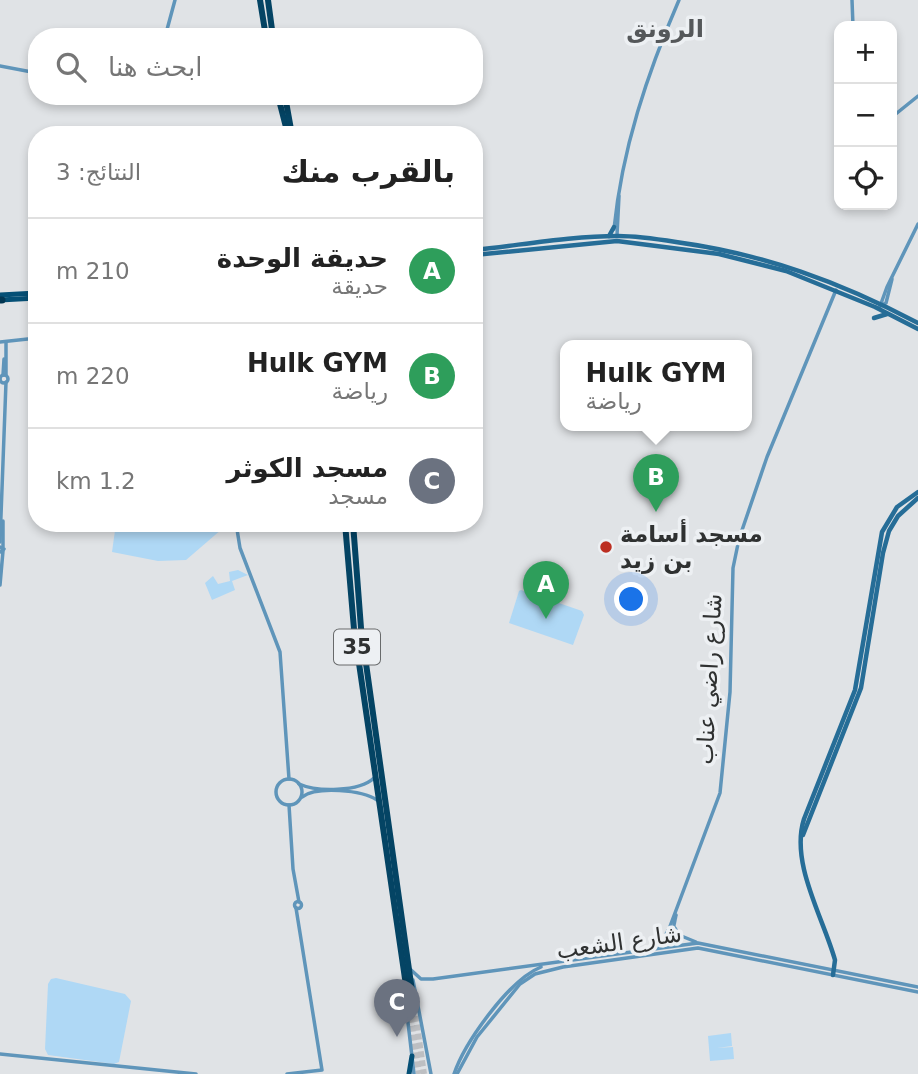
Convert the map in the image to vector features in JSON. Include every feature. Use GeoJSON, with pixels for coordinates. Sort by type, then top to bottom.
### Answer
{"type":"FeatureCollection","features":[{"type":"Feature","properties":{"kind":"highway"},"geometry":{"type":"LineString","coordinates":[[260,0],[265,28]]}},
{"type":"Feature","properties":{"kind":"highway"},"geometry":{"type":"LineString","coordinates":[[268,0],[272,28]]}},
{"type":"Feature","properties":{"kind":"highway"},"geometry":{"type":"LineString","coordinates":[[281,105],[287,126]]}},
{"type":"Feature","properties":{"kind":"highway"},"geometry":{"type":"LineString","coordinates":[[286,105],[289,126]]}},
{"type":"Feature","properties":{"kind":"highway","name":"35"},"geometry":{"type":"LineString","coordinates":[[346,532],[354,629],[377,800],[408,974]]}},
{"type":"Feature","properties":{"kind":"highway","name":"35"},"geometry":{"type":"LineString","coordinates":[[353,532],[361,628],[411,998]]}},
{"type":"Feature","properties":{"kind":"main road"},"geometry":{"type":"LineString","coordinates":[[614,228],[614,238]]}},
{"type":"Feature","properties":{"kind":"main road"},"geometry":{"type":"LineString","coordinates":[[483,251],[614,238],[650,238],[732,251],[764,258],[918,323]]}},
{"type":"Feature","properties":{"kind":"main road"},"geometry":{"type":"LineString","coordinates":[[806,276],[880,307],[918,329]]}},
{"type":"Feature","properties":{"kind":"main road"},"geometry":{"type":"LineString","coordinates":[[0,299],[28,294]]}},
{"type":"Feature","properties":{"kind":"main road"},"geometry":{"type":"LineString","coordinates":[[0,299],[28,298]]}},
{"type":"Feature","properties":{"kind":"main road"},"geometry":{"type":"LineString","coordinates":[[874,318],[880,314],[891,315]]}},
{"type":"Feature","properties":{"kind":"main road"},"geometry":{"type":"LineString","coordinates":[[863,666],[883,532],[897,507],[918,492]]}},
{"type":"Feature","properties":{"kind":"main road"},"geometry":{"type":"LineString","coordinates":[[834,972],[833,954],[803,865],[800,846],[802,824],[852,702],[863,666],[888,536],[898,516],[918,498]]}},
{"type":"Feature","properties":{"kind":"main road"},"geometry":{"type":"LineString","coordinates":[[412,1056],[414,1073]]}},
{"type":"Feature","properties":{"kind":"street"},"geometry":{"type":"LineString","coordinates":[[167,28],[175,0]]}},
{"type":"Feature","properties":{"kind":"street"},"geometry":{"type":"LineString","coordinates":[[614,228],[627,147],[641,96],[680,0]]}},
{"type":"Feature","properties":{"kind":"street"},"geometry":{"type":"LineString","coordinates":[[852,0],[853,21]]}},
{"type":"Feature","properties":{"kind":"street"},"geometry":{"type":"LineString","coordinates":[[0,66],[28,71]]}},
{"type":"Feature","properties":{"kind":"street"},"geometry":{"type":"LineString","coordinates":[[897,113],[918,96]]}},
{"type":"Feature","properties":{"kind":"street"},"geometry":{"type":"LineString","coordinates":[[614,238],[619,196]]}},
{"type":"Feature","properties":{"kind":"street"},"geometry":{"type":"LineString","coordinates":[[880,307],[886,301],[894,273],[918,224]]}},
{"type":"Feature","properties":{"kind":"street","name":"شارع راضي عناب"},"geometry":{"type":"LineString","coordinates":[[657,947],[667,934],[676,913],[720,793],[730,692],[733,568],[739,540],[767,457],[835,290]]}},
{"type":"Feature","properties":{"kind":"street"},"geometry":{"type":"LineString","coordinates":[[0,584],[4,382],[8,379],[4,375],[3,341],[28,339]]}},
{"type":"Feature","properties":{"kind":"street"},"geometry":{"type":"LineString","coordinates":[[237,532],[240,548],[280,652],[289,779]]}},
{"type":"Feature","properties":{"kind":"street"},"geometry":{"type":"LineString","coordinates":[[374,778],[363,786],[313,789],[289,779],[279,783],[276,793],[280,802],[289,805],[308,793],[354,791],[377,800]]}},
{"type":"Feature","properties":{"kind":"street"},"geometry":{"type":"LineString","coordinates":[[299,784],[302,791],[300,799]]}},
{"type":"Feature","properties":{"kind":"street"},"geometry":{"type":"LineString","coordinates":[[287,1074],[322,1070],[300,923],[289,805]]}},
{"type":"Feature","properties":{"kind":"street","name":"شارع راضي عناب"},"geometry":{"type":"LineString","coordinates":[[669,948],[676,913]]}},
{"type":"Feature","properties":{"kind":"street"},"geometry":{"type":"LineString","coordinates":[[674,925],[679,935],[698,943]]}},
{"type":"Feature","properties":{"kind":"street","name":"شارع الشعب"},"geometry":{"type":"LineString","coordinates":[[408,974],[428,979],[599,959],[698,943],[918,990]]}},
{"type":"Feature","properties":{"kind":"street","name":"شارع الشعب"},"geometry":{"type":"LineString","coordinates":[[455,1074],[477,1037],[525,980],[540,972],[657,947],[707,949],[834,972]]}},
{"type":"Feature","properties":{"kind":"street","name":"شارع الشعب"},"geometry":{"type":"LineString","coordinates":[[455,1074],[465,1049],[499,1004],[523,977],[546,965]]}},
{"type":"Feature","properties":{"kind":"street"},"geometry":{"type":"LineString","coordinates":[[408,974],[412,1056]]}},
{"type":"Feature","properties":{"kind":"street"},"geometry":{"type":"LineString","coordinates":[[408,974],[416,988],[429,1074]]}},
{"type":"Feature","properties":{"kind":"street"},"geometry":{"type":"LineString","coordinates":[[0,1054],[196,1074]]}},
{"type":"Feature","properties":{"kind":"shaded area"},"geometry":{"type":"Polygon","coordinates":[[[115,532],[219,532],[186,560],[158,561],[112,552],[115,532]]]}},
{"type":"Feature","properties":{"kind":"shaded area"},"geometry":{"type":"Polygon","coordinates":[[[238,570],[248,575],[232,581],[235,590],[212,600],[205,583],[213,576],[218,584],[230,581],[229,572],[238,570]]]}},
{"type":"Feature","properties":{"kind":"shaded area"},"geometry":{"type":"Polygon","coordinates":[[[521,590],[582,611],[584,615],[573,645],[509,623],[521,590]]]}},
{"type":"Feature","properties":{"kind":"shaded area"},"geometry":{"type":"Polygon","coordinates":[[[51,979],[125,994],[131,1001],[119,1062],[114,1064],[48,1055],[45,1049],[48,984],[51,979]]]}},
{"type":"Feature","properties":{"kind":"shaded area"},"geometry":{"type":"Polygon","coordinates":[[[731,1033],[732,1046],[717,1048],[733,1047],[734,1059],[710,1061],[708,1036],[731,1033]]]}},
{"type":"Feature","properties":{"kind":"tunnel"},"geometry":{"type":"LineString","coordinates":[[413,998],[424,1074]]}},
{"type":"Feature","properties":{"kind":"tunnel"},"geometry":{"type":"LineString","coordinates":[[408,999],[419,1074]]}},
{"type":"Feature","properties":{"kind":"place","name":"Hulk GYM"},"geometry":{"type":"Point","coordinates":[656,512]}},
{"type":"Feature","properties":{"kind":"place","name":"مسجد أسامة بن زيد"},"geometry":{"type":"Point","coordinates":[606,547]}},
{"type":"Feature","properties":{"kind":"place","name":"حديقة الوحدة"},"geometry":{"type":"Point","coordinates":[546,619]}},
{"type":"Feature","properties":{"kind":"place","name":"مسجد الكوثر"},"geometry":{"type":"Point","coordinates":[397,1037]}},
{"type":"Feature","properties":{"kind":"district","name":"الرونق"},"geometry":{"type":"Point","coordinates":[665,29]}}]}
